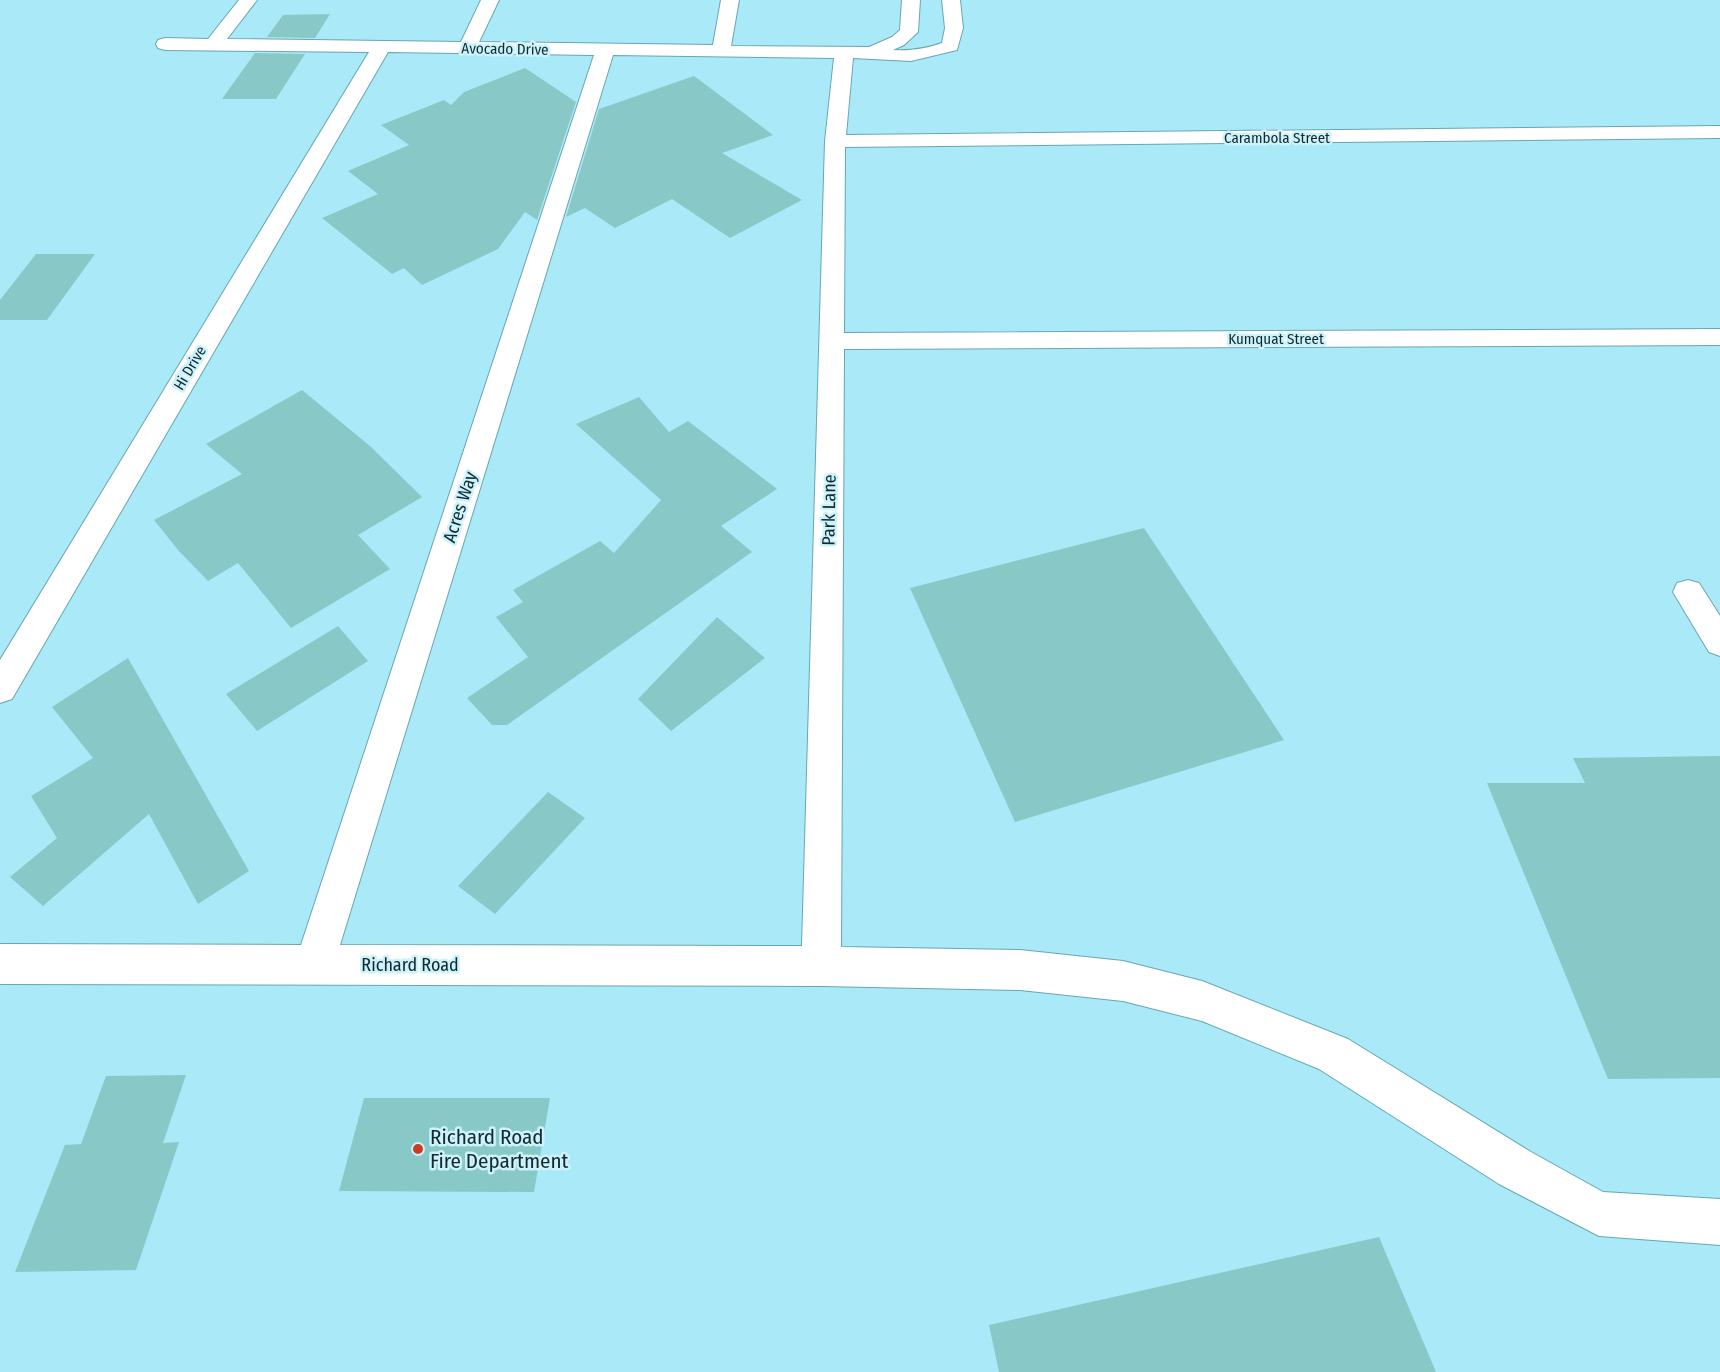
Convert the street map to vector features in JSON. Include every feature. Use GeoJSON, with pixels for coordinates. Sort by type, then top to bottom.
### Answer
{"type":"FeatureCollection","features":[{"type":"Feature","properties":{"kind":"street"},"geometry":{"type":"LineString","coordinates":[[213,45],[248,0]]}},
{"type":"Feature","properties":{"kind":"street"},"geometry":{"type":"LineString","coordinates":[[467,48],[490,0]]}},
{"type":"Feature","properties":{"kind":"street"},"geometry":{"type":"LineString","coordinates":[[721,50],[730,0]]}},
{"type":"Feature","properties":{"kind":"street"},"geometry":{"type":"LineString","coordinates":[[858,53],[898,41],[909,32],[911,0]]}},
{"type":"Feature","properties":{"kind":"street","name":"Avocado Drive"},"geometry":{"type":"LineString","coordinates":[[165,44],[721,50],[858,53],[899,58],[929,54],[950,46],[954,28],[951,0]]}},
{"type":"Feature","properties":{"kind":"street","name":"Hi Drive"},"geometry":{"type":"LineString","coordinates":[[0,689],[381,48]]}},
{"type":"Feature","properties":{"kind":"street","name":"Acres Way"},"geometry":{"type":"LineString","coordinates":[[315,965],[605,50]]}},
{"type":"Feature","properties":{"kind":"street","name":"Park Lane"},"geometry":{"type":"LineString","coordinates":[[821,966],[835,141],[858,53]]}},
{"type":"Feature","properties":{"kind":"street","name":"Carambola Street"},"geometry":{"type":"LineString","coordinates":[[835,141],[1603,135],[1720,132]]}},
{"type":"Feature","properties":{"kind":"street","name":"Kumquat Street"},"geometry":{"type":"LineString","coordinates":[[832,341],[1720,337]]}},
{"type":"Feature","properties":{"kind":"street"},"geometry":{"type":"LineString","coordinates":[[1688,592],[1720,643]]}},
{"type":"Feature","properties":{"kind":"street","name":"Richard Road"},"geometry":{"type":"LineString","coordinates":[[0,964],[821,966],[1020,970],[1123,981],[1202,1002],[1333,1054],[1515,1168],[1599,1214],[1720,1222]]}},
{"type":"Feature","properties":{"kind":"building"},"geometry":{"type":"Polygon","coordinates":[[[330,14],[315,38],[267,37],[283,15],[330,14]]]}},
{"type":"Feature","properties":{"kind":"building"},"geometry":{"type":"Polygon","coordinates":[[[255,53],[305,54],[276,99],[222,99],[255,53]]]}},
{"type":"Feature","properties":{"kind":"building"},"geometry":{"type":"Polygon","coordinates":[[[525,68],[576,102],[537,220],[525,212],[498,249],[422,285],[404,268],[392,274],[322,218],[378,194],[348,171],[409,145],[381,125],[444,100],[451,105],[464,92],[525,68]]]}},
{"type":"Feature","properties":{"kind":"building"},"geometry":{"type":"Polygon","coordinates":[[[694,76],[773,135],[722,153],[802,200],[730,238],[672,199],[615,228],[585,208],[566,217],[599,109],[694,76]]]}},
{"type":"Feature","properties":{"kind":"building"},"geometry":{"type":"Polygon","coordinates":[[[36,254],[95,254],[47,320],[0,320],[0,300],[36,254]]]}},
{"type":"Feature","properties":{"kind":"building"},"geometry":{"type":"Polygon","coordinates":[[[302,390],[370,446],[422,497],[358,535],[390,569],[291,628],[238,563],[208,581],[178,550],[154,520],[242,474],[206,444],[302,390]]]}},
{"type":"Feature","properties":{"kind":"building"},"geometry":{"type":"Polygon","coordinates":[[[639,397],[669,432],[688,421],[777,489],[721,526],[752,552],[507,725],[492,725],[467,698],[528,657],[496,617],[523,602],[513,590],[600,541],[614,553],[661,500],[576,424],[639,397]]]}},
{"type":"Feature","properties":{"kind":"building"},"geometry":{"type":"Polygon","coordinates":[[[1144,528],[1284,740],[1015,822],[910,588],[1144,528]]]}},
{"type":"Feature","properties":{"kind":"building"},"geometry":{"type":"Polygon","coordinates":[[[717,617],[765,658],[671,731],[638,699],[717,617]]]}},
{"type":"Feature","properties":{"kind":"building"},"geometry":{"type":"Polygon","coordinates":[[[338,626],[368,661],[257,731],[226,694],[338,626]]]}},
{"type":"Feature","properties":{"kind":"building"},"geometry":{"type":"Polygon","coordinates":[[[128,658],[249,871],[198,904],[149,814],[43,906],[10,877],[57,838],[31,796],[93,758],[52,707],[128,658]]]}},
{"type":"Feature","properties":{"kind":"building"},"geometry":{"type":"Polygon","coordinates":[[[1720,756],[1720,1078],[1608,1079],[1487,783],[1585,783],[1573,758],[1720,756]]]}},
{"type":"Feature","properties":{"kind":"building"},"geometry":{"type":"Polygon","coordinates":[[[548,792],[585,818],[495,914],[458,886],[548,792]]]}},
{"type":"Feature","properties":{"kind":"building"},"geometry":{"type":"Polygon","coordinates":[[[186,1075],[163,1143],[179,1142],[136,1270],[15,1272],[65,1145],[81,1144],[106,1076],[186,1075]]]}},
{"type":"Feature","properties":{"kind":"building"},"geometry":{"type":"Polygon","coordinates":[[[364,1098],[550,1098],[534,1192],[339,1191],[364,1098]]]}},
{"type":"Feature","properties":{"kind":"building"},"geometry":{"type":"Polygon","coordinates":[[[1379,1237],[1436,1372],[999,1372],[989,1325],[1379,1237]]]}},
{"type":"Feature","properties":{"kind":"place","name":"Richard Road Fire Department"},"geometry":{"type":"Point","coordinates":[418,1149]}}]}
